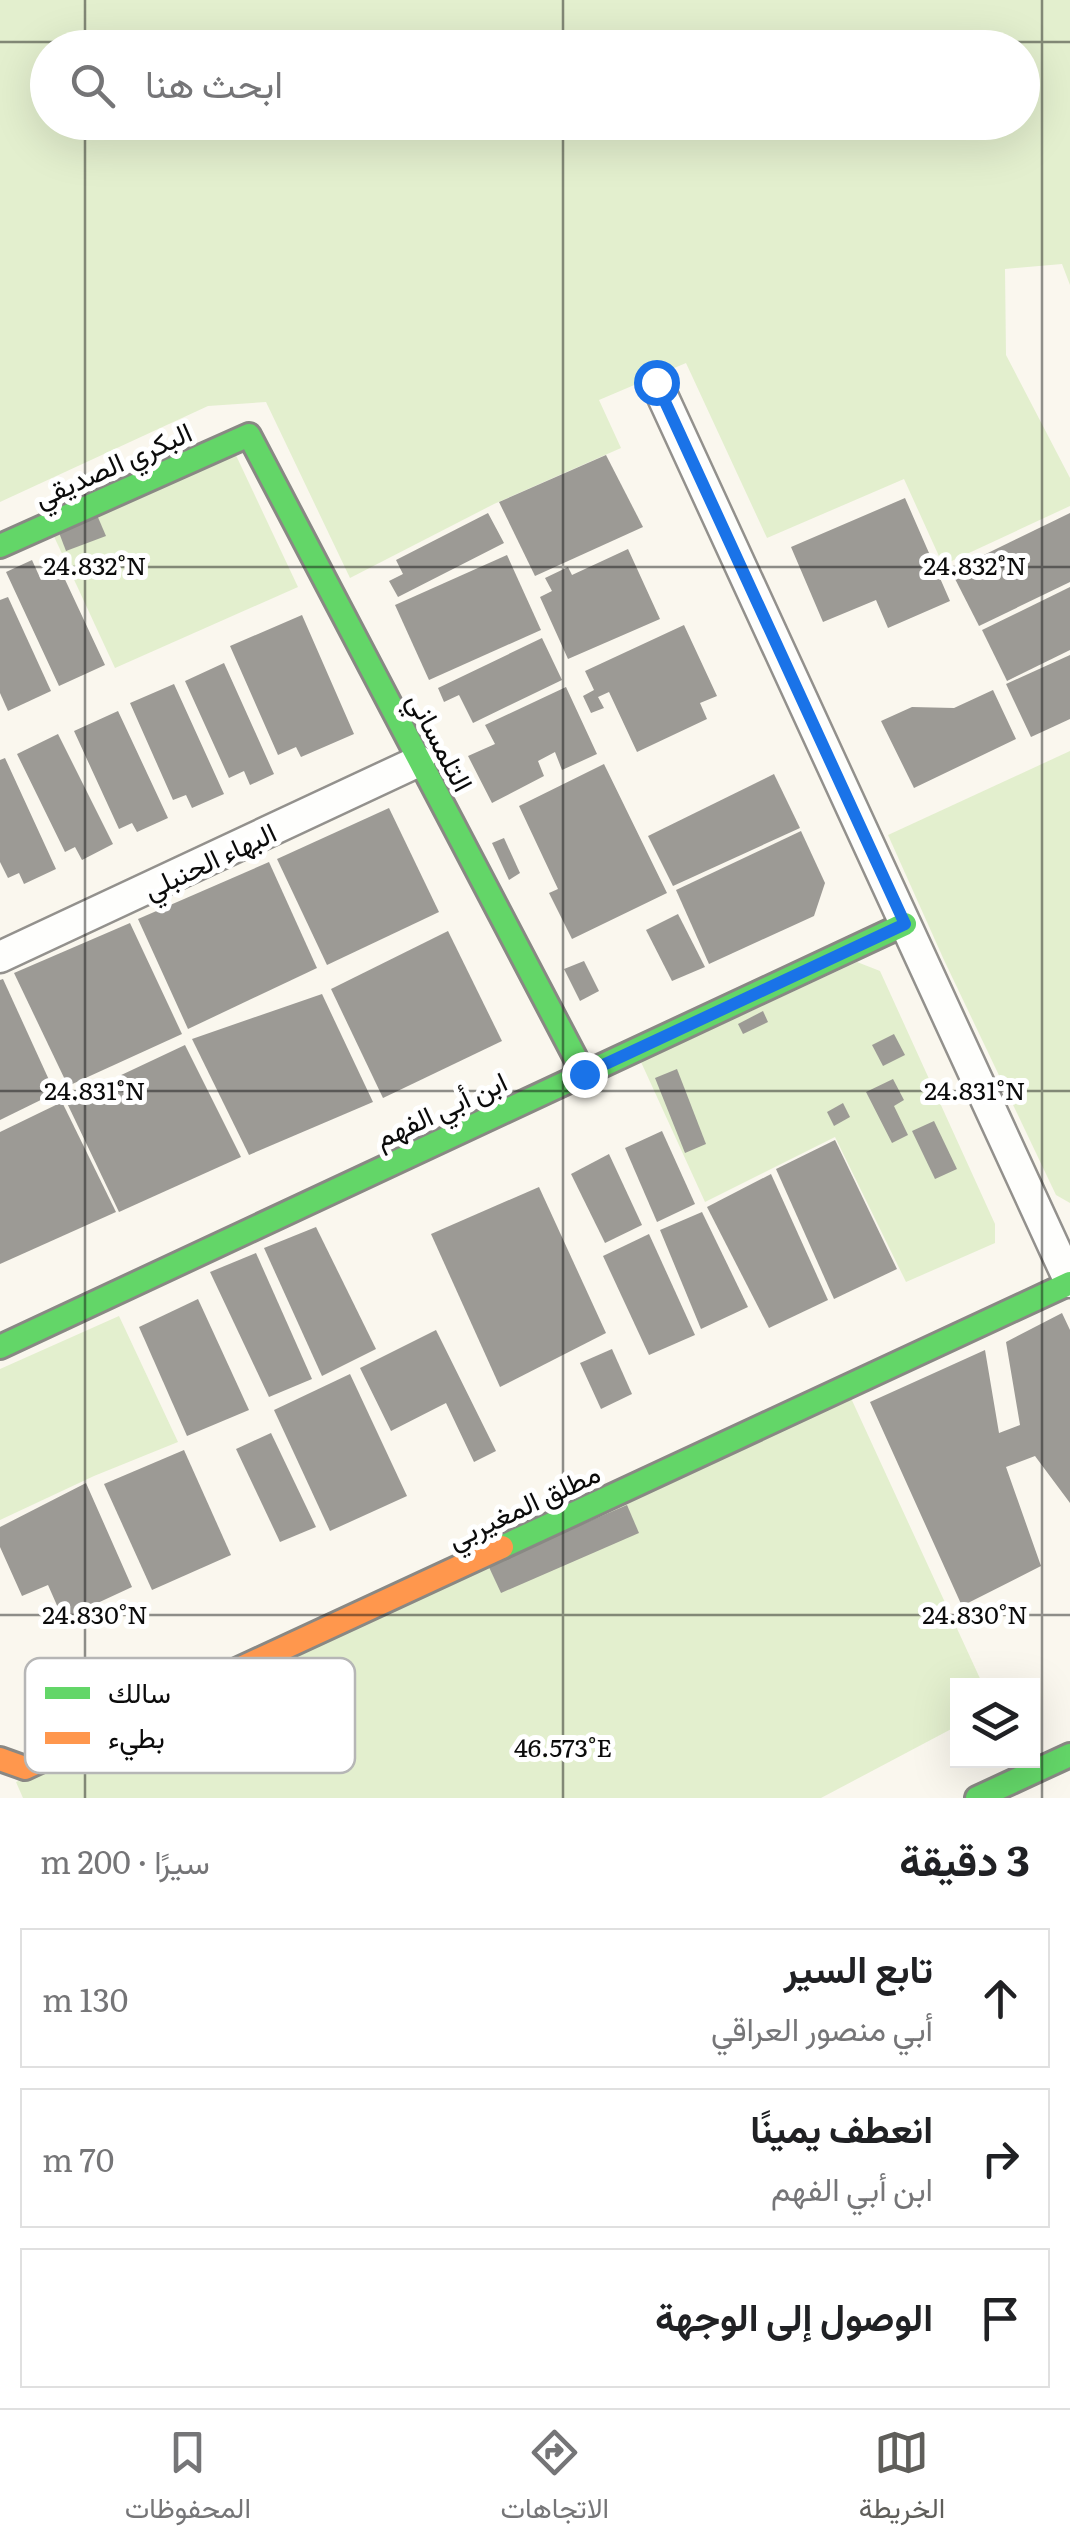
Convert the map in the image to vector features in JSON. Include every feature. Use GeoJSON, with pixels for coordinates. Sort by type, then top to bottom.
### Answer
{"type":"FeatureCollection","features":[{"type":"Feature","properties":{"kind":"street"},"geometry":{"type":"LineString","coordinates":[[656,382],[1070,1282]]}},
{"type":"Feature","properties":{"kind":"street","name":"البكري الصديقي"},"geometry":{"type":"LineString","coordinates":[[0,546],[249,434]]}},
{"type":"Feature","properties":{"kind":"street","name":"التلمساني"},"geometry":{"type":"LineString","coordinates":[[249,434],[584,1074]]}},
{"type":"Feature","properties":{"kind":"street","name":"البهاء الحنبلي"},"geometry":{"type":"LineString","coordinates":[[0,957],[419,760]]}},
{"type":"Feature","properties":{"kind":"street","name":"ابن أبي الفهم"},"geometry":{"type":"LineString","coordinates":[[0,1347],[905,924]]}},
{"type":"Feature","properties":{"kind":"street","name":"مطلق المغيربي"},"geometry":{"type":"LineString","coordinates":[[262,1658],[1070,1282]]}},
{"type":"Feature","properties":{"kind":"street"},"geometry":{"type":"LineString","coordinates":[[976,1798],[1070,1755]]}},
{"type":"Feature","properties":{"kind":"street","name":"مطلق المغيربي"},"geometry":{"type":"LineString","coordinates":[[0,1759],[25,1768]]}},
{"type":"Feature","properties":{"kind":"green space"},"geometry":{"type":"Polygon","coordinates":[[[0,0],[1070,0],[1070,285],[1062,264],[1005,269],[1006,355],[1070,478],[1070,506],[943,565],[904,479],[767,538],[686,363],[599,400],[621,448],[494,504],[350,578],[266,402],[208,406],[0,502],[0,0]]]}},
{"type":"Feature","properties":{"kind":"green space"},"geometry":{"type":"Polygon","coordinates":[[[233,449],[298,587],[115,668],[51,530],[233,449]]]}},
{"type":"Feature","properties":{"kind":"green space"},"geometry":{"type":"Polygon","coordinates":[[[1070,751],[1070,1203],[1056,1195],[888,835],[1070,751]]]}},
{"type":"Feature","properties":{"kind":"green space"},"geometry":{"type":"Polygon","coordinates":[[[857,962],[880,971],[995,1224],[995,1243],[906,1282],[835,1137],[705,1202],[641,1062],[857,962]]]}},
{"type":"Feature","properties":{"kind":"green space"},"geometry":{"type":"Polygon","coordinates":[[[119,1316],[178,1442],[0,1520],[0,1369],[119,1316]]]}},
{"type":"Feature","properties":{"kind":"green space"},"geometry":{"type":"Polygon","coordinates":[[[850,1396],[980,1678],[950,1678],[950,1730],[821,1798],[23,1798],[16,1782],[35,1773],[355,1773],[355,1658],[284,1658],[850,1396]]]}},
{"type":"Feature","properties":{"kind":"building"},"geometry":{"type":"Polygon","coordinates":[[[606,455],[643,527],[535,576],[499,502],[606,455]]]}},
{"type":"Feature","properties":{"kind":"building"},"geometry":{"type":"Polygon","coordinates":[[[905,498],[950,601],[888,628],[876,600],[823,622],[791,547],[905,498]]]}},
{"type":"Feature","properties":{"kind":"building"},"geometry":{"type":"Polygon","coordinates":[[[488,513],[504,543],[398,597],[389,581],[403,574],[396,560],[488,513]]]}},
{"type":"Feature","properties":{"kind":"building"},"geometry":{"type":"Polygon","coordinates":[[[1070,513],[1070,582],[979,626],[951,571],[1070,513]]]}},
{"type":"Feature","properties":{"kind":"building"},"geometry":{"type":"Polygon","coordinates":[[[97,515],[106,536],[66,551],[58,530],[97,515]]]}},
{"type":"Feature","properties":{"kind":"building"},"geometry":{"type":"Polygon","coordinates":[[[628,549],[660,619],[568,659],[540,597],[552,591],[545,578],[568,567],[572,575],[628,549]]]}},
{"type":"Feature","properties":{"kind":"building"},"geometry":{"type":"Polygon","coordinates":[[[507,555],[541,630],[429,680],[395,605],[507,555]]]}},
{"type":"Feature","properties":{"kind":"building"},"geometry":{"type":"Polygon","coordinates":[[[32,560],[41,580],[61,571],[105,665],[59,686],[6,572],[32,560]]]}},
{"type":"Feature","properties":{"kind":"building"},"geometry":{"type":"Polygon","coordinates":[[[1070,587],[1070,650],[1007,681],[982,630],[1070,587]]]}},
{"type":"Feature","properties":{"kind":"building"},"geometry":{"type":"Polygon","coordinates":[[[8,597],[51,691],[8,711],[0,693],[0,600],[8,597]]]}},
{"type":"Feature","properties":{"kind":"building"},"geometry":{"type":"Polygon","coordinates":[[[302,615],[354,734],[301,757],[296,747],[278,755],[230,646],[302,615]]]}},
{"type":"Feature","properties":{"kind":"building"},"geometry":{"type":"Polygon","coordinates":[[[684,625],[717,696],[700,703],[707,719],[637,752],[609,692],[598,697],[604,708],[591,713],[583,696],[594,690],[585,671],[684,625]]]}},
{"type":"Feature","properties":{"kind":"building"},"geometry":{"type":"Polygon","coordinates":[[[542,638],[562,680],[473,723],[459,695],[444,702],[438,688],[542,638]]]}},
{"type":"Feature","properties":{"kind":"building"},"geometry":{"type":"Polygon","coordinates":[[[1070,655],[1070,719],[1031,737],[1006,684],[1070,655]]]}},
{"type":"Feature","properties":{"kind":"building"},"geometry":{"type":"Polygon","coordinates":[[[224,663],[274,774],[250,785],[244,771],[229,778],[185,681],[224,663]]]}},
{"type":"Feature","properties":{"kind":"building"},"geometry":{"type":"Polygon","coordinates":[[[174,684],[224,794],[192,808],[186,795],[173,800],[130,703],[174,684]]]}},
{"type":"Feature","properties":{"kind":"building"},"geometry":{"type":"Polygon","coordinates":[[[566,687],[597,754],[562,770],[555,752],[538,761],[544,776],[492,803],[468,756],[495,744],[485,725],[566,687]]]}},
{"type":"Feature","properties":{"kind":"building"},"geometry":{"type":"Polygon","coordinates":[[[993,690],[1016,739],[914,788],[881,721],[912,707],[954,708],[993,690]]]}},
{"type":"Feature","properties":{"kind":"building"},"geometry":{"type":"Polygon","coordinates":[[[118,711],[168,818],[137,832],[132,823],[119,829],[74,731],[118,711]]]}},
{"type":"Feature","properties":{"kind":"building"},"geometry":{"type":"Polygon","coordinates":[[[58,734],[113,844],[82,860],[75,847],[65,852],[17,754],[58,734]]]}},
{"type":"Feature","properties":{"kind":"building"},"geometry":{"type":"Polygon","coordinates":[[[5,758],[56,869],[24,884],[19,873],[8,878],[0,862],[0,760],[5,758]]]}},
{"type":"Feature","properties":{"kind":"building"},"geometry":{"type":"Polygon","coordinates":[[[604,764],[667,893],[572,939],[549,893],[558,889],[519,806],[604,764]]]}},
{"type":"Feature","properties":{"kind":"building"},"geometry":{"type":"Polygon","coordinates":[[[774,774],[800,828],[673,886],[648,836],[774,774]]]}},
{"type":"Feature","properties":{"kind":"building"},"geometry":{"type":"Polygon","coordinates":[[[389,808],[439,912],[327,965],[277,859],[389,808]]]}},
{"type":"Feature","properties":{"kind":"building"},"geometry":{"type":"Polygon","coordinates":[[[801,831],[825,883],[814,916],[709,964],[676,890],[801,831]]]}},
{"type":"Feature","properties":{"kind":"building"},"geometry":{"type":"Polygon","coordinates":[[[504,838],[520,873],[509,880],[492,843],[504,838]]]}},
{"type":"Feature","properties":{"kind":"building"},"geometry":{"type":"Polygon","coordinates":[[[269,862],[317,968],[188,1029],[138,919],[269,862]]]}},
{"type":"Feature","properties":{"kind":"building"},"geometry":{"type":"Polygon","coordinates":[[[678,914],[705,967],[672,981],[646,930],[678,914]]]}},
{"type":"Feature","properties":{"kind":"building"},"geometry":{"type":"Polygon","coordinates":[[[130,923],[182,1034],[68,1086],[14,973],[130,923]]]}},
{"type":"Feature","properties":{"kind":"building"},"geometry":{"type":"Polygon","coordinates":[[[448,931],[502,1041],[383,1098],[331,989],[448,931]]]}},
{"type":"Feature","properties":{"kind":"building"},"geometry":{"type":"Polygon","coordinates":[[[584,961],[599,991],[580,1001],[564,969],[584,961]]]}},
{"type":"Feature","properties":{"kind":"building"},"geometry":{"type":"Polygon","coordinates":[[[3,979],[55,1093],[0,1120],[0,980],[3,979]]]}},
{"type":"Feature","properties":{"kind":"building"},"geometry":{"type":"Polygon","coordinates":[[[322,994],[373,1102],[249,1155],[192,1039],[322,994]]]}},
{"type":"Feature","properties":{"kind":"building"},"geometry":{"type":"Polygon","coordinates":[[[763,1011],[768,1022],[743,1034],[738,1024],[763,1011]]]}},
{"type":"Feature","properties":{"kind":"building"},"geometry":{"type":"Polygon","coordinates":[[[894,1034],[905,1055],[883,1066],[872,1045],[894,1034]]]}},
{"type":"Feature","properties":{"kind":"building"},"geometry":{"type":"Polygon","coordinates":[[[185,1045],[241,1157],[119,1212],[66,1101],[185,1045]]]}},
{"type":"Feature","properties":{"kind":"building"},"geometry":{"type":"Polygon","coordinates":[[[677,1069],[706,1144],[685,1153],[655,1078],[677,1069]]]}},
{"type":"Feature","properties":{"kind":"building"},"geometry":{"type":"Polygon","coordinates":[[[893,1079],[904,1100],[894,1106],[908,1135],[892,1143],[866,1092],[893,1079]]]}},
{"type":"Feature","properties":{"kind":"building"},"geometry":{"type":"Polygon","coordinates":[[[62,1102],[116,1212],[0,1264],[0,1132],[62,1102]]]}},
{"type":"Feature","properties":{"kind":"building"},"geometry":{"type":"Polygon","coordinates":[[[843,1103],[850,1117],[834,1126],[827,1112],[843,1103]]]}},
{"type":"Feature","properties":{"kind":"building"},"geometry":{"type":"Polygon","coordinates":[[[934,1121],[957,1169],[935,1179],[912,1131],[934,1121]]]}},
{"type":"Feature","properties":{"kind":"building"},"geometry":{"type":"Polygon","coordinates":[[[662,1131],[695,1204],[657,1222],[625,1148],[662,1131]]]}},
{"type":"Feature","properties":{"kind":"building"},"geometry":{"type":"Polygon","coordinates":[[[835,1140],[897,1269],[834,1299],[776,1169],[835,1140]]]}},
{"type":"Feature","properties":{"kind":"building"},"geometry":{"type":"Polygon","coordinates":[[[609,1154],[642,1225],[605,1243],[571,1174],[609,1154]]]}},
{"type":"Feature","properties":{"kind":"building"},"geometry":{"type":"Polygon","coordinates":[[[771,1174],[828,1300],[769,1328],[707,1207],[771,1174]]]}},
{"type":"Feature","properties":{"kind":"building"},"geometry":{"type":"Polygon","coordinates":[[[539,1187],[606,1333],[500,1387],[431,1234],[539,1187]]]}},
{"type":"Feature","properties":{"kind":"building"},"geometry":{"type":"Polygon","coordinates":[[[702,1212],[748,1307],[701,1329],[660,1230],[702,1212]]]}},
{"type":"Feature","properties":{"kind":"building"},"geometry":{"type":"Polygon","coordinates":[[[316,1227],[376,1349],[322,1376],[264,1248],[316,1227]]]}},
{"type":"Feature","properties":{"kind":"building"},"geometry":{"type":"Polygon","coordinates":[[[649,1234],[695,1335],[649,1355],[603,1256],[649,1234]]]}},
{"type":"Feature","properties":{"kind":"building"},"geometry":{"type":"Polygon","coordinates":[[[256,1253],[312,1379],[269,1397],[210,1272],[256,1253]]]}},
{"type":"Feature","properties":{"kind":"building"},"geometry":{"type":"Polygon","coordinates":[[[198,1299],[249,1410],[187,1436],[139,1327],[198,1299]]]}},
{"type":"Feature","properties":{"kind":"building"},"geometry":{"type":"Polygon","coordinates":[[[1062,1313],[1070,1330],[1070,1503],[1035,1456],[1006,1467],[1041,1566],[962,1606],[870,1402],[985,1350],[999,1433],[1020,1425],[1006,1342],[1062,1313]]]}},
{"type":"Feature","properties":{"kind":"building"},"geometry":{"type":"Polygon","coordinates":[[[436,1330],[496,1451],[474,1462],[446,1403],[391,1431],[360,1368],[436,1330]]]}},
{"type":"Feature","properties":{"kind":"building"},"geometry":{"type":"Polygon","coordinates":[[[612,1349],[632,1394],[601,1409],[580,1363],[612,1349]]]}},
{"type":"Feature","properties":{"kind":"building"},"geometry":{"type":"Polygon","coordinates":[[[350,1374],[407,1496],[330,1531],[274,1410],[350,1374]]]}},
{"type":"Feature","properties":{"kind":"building"},"geometry":{"type":"Polygon","coordinates":[[[271,1433],[316,1527],[280,1542],[236,1449],[271,1433]]]}},
{"type":"Feature","properties":{"kind":"building"},"geometry":{"type":"Polygon","coordinates":[[[184,1450],[231,1555],[152,1590],[104,1484],[184,1450]]]}},
{"type":"Feature","properties":{"kind":"building"},"geometry":{"type":"Polygon","coordinates":[[[86,1483],[132,1587],[63,1619],[48,1585],[22,1596],[0,1547],[0,1527],[86,1483]]]}},
{"type":"Feature","properties":{"kind":"building"},"geometry":{"type":"Polygon","coordinates":[[[627,1505],[639,1533],[501,1593],[488,1565],[627,1505]]]}},
{"type":"Feature","properties":{"kind":"traffic: fast"},"geometry":{"type":"LineString","coordinates":[[0,546],[249,435],[584,1074]]}},
{"type":"Feature","properties":{"kind":"traffic: fast"},"geometry":{"type":"LineString","coordinates":[[0,1347],[905,924]]}},
{"type":"Feature","properties":{"kind":"traffic: fast"},"geometry":{"type":"LineString","coordinates":[[502,1547],[1070,1283]]}},
{"type":"Feature","properties":{"kind":"traffic: fast"},"geometry":{"type":"LineString","coordinates":[[977,1798],[1070,1755]]}},
{"type":"Feature","properties":{"kind":"traffic: slow"},"geometry":{"type":"LineString","coordinates":[[262,1658],[502,1547]]}},
{"type":"Feature","properties":{"kind":"traffic: slow"},"geometry":{"type":"LineString","coordinates":[[0,1759],[25,1768]]}},
{"type":"Feature","properties":{"kind":"route"},"geometry":{"type":"LineString","coordinates":[[584,1074],[905,924],[656,382]]}}]}
